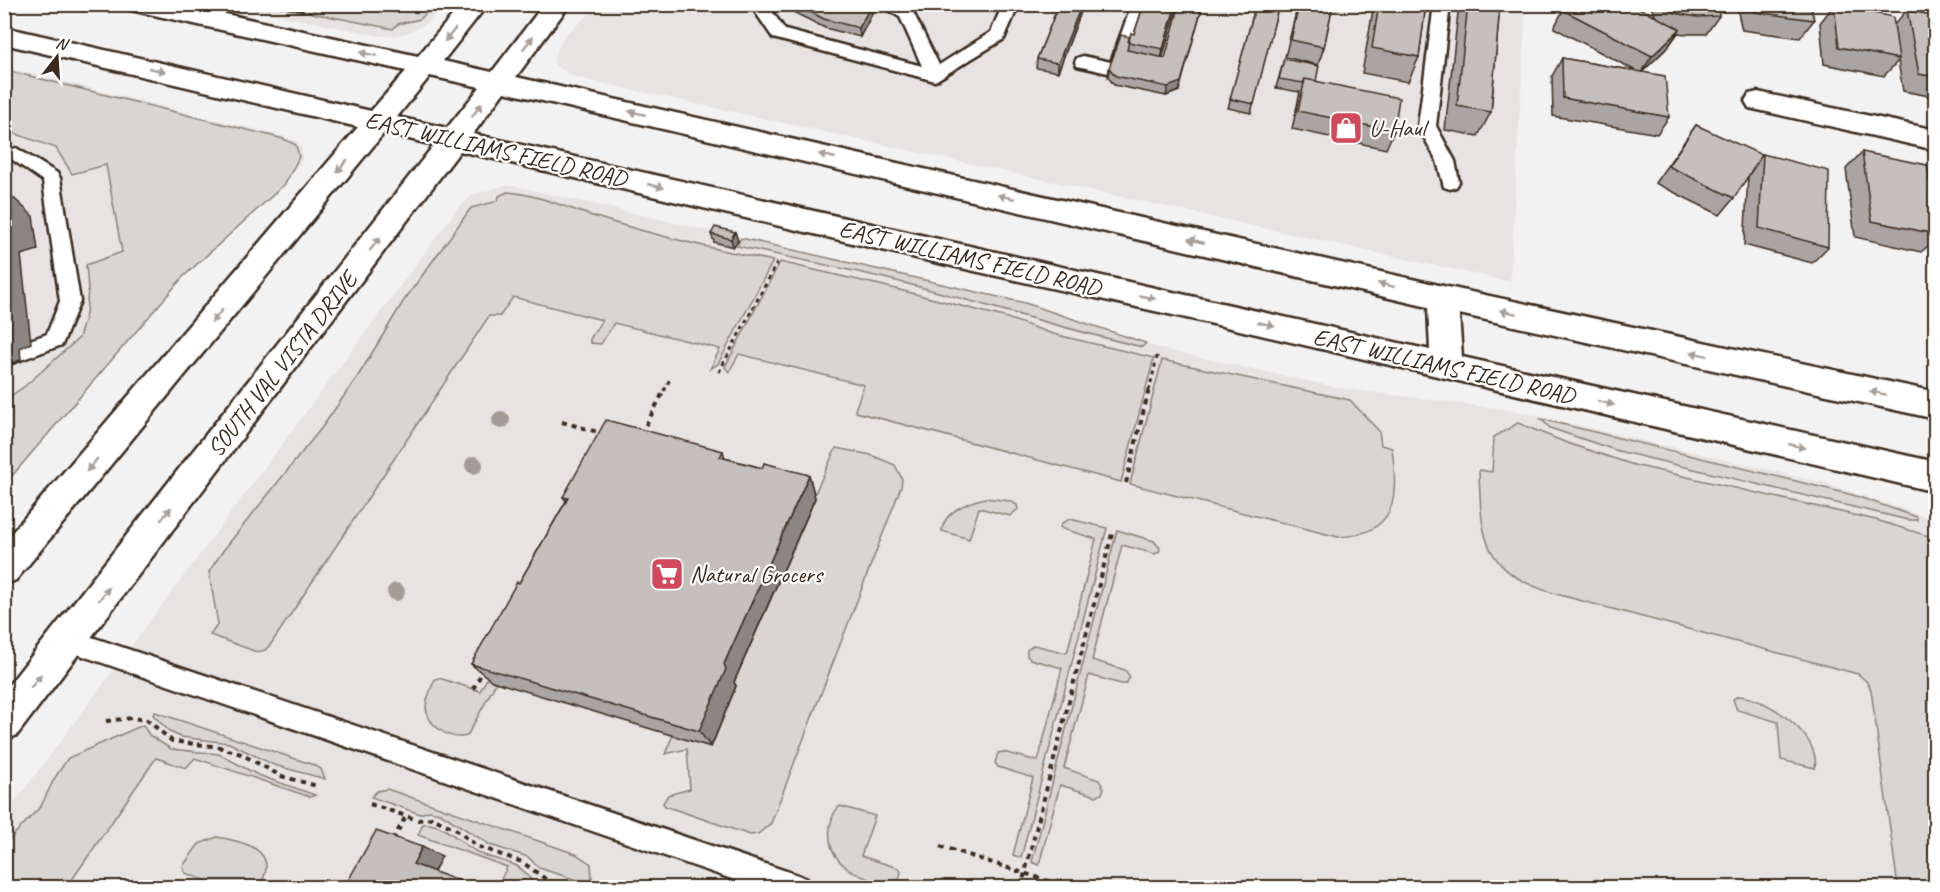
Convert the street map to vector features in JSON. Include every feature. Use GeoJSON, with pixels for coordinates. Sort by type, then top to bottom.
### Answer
{"type":"FeatureCollection","features":[{"type":"Feature","properties":{"kind":"main road"},"geometry":{"type":"LineString","coordinates":[[140,4],[498,82],[1443,298],[1935,406]]}},
{"type":"Feature","properties":{"kind":"main road"},"geometry":{"type":"LineString","coordinates":[[4,569],[476,4]]}},
{"type":"Feature","properties":{"kind":"main road","name":"SOUTH VAL VISTA DRIVE"},"geometry":{"type":"LineString","coordinates":[[4,722],[558,4]]}},
{"type":"Feature","properties":{"kind":"main road","name":"EAST WILLIAMS FIELD ROAD"},"geometry":{"type":"LineString","coordinates":[[4,35],[914,247],[1209,311],[1935,477]]}},
{"type":"Feature","properties":{"kind":"main road"},"geometry":{"type":"LineString","coordinates":[[1758,101],[1935,140]]}},
{"type":"Feature","properties":{"kind":"main road"},"geometry":{"type":"LineString","coordinates":[[1443,298],[1447,367]]}},
{"type":"Feature","properties":{"kind":"lane"},"geometry":{"type":"LineString","coordinates":[[758,4],[779,34],[935,75],[998,35],[1011,4]]}},
{"type":"Feature","properties":{"kind":"lane"},"geometry":{"type":"LineString","coordinates":[[886,4],[906,14],[935,75]]}},
{"type":"Feature","properties":{"kind":"lane"},"geometry":{"type":"LineString","coordinates":[[1083,62],[1117,69],[1140,4]]}},
{"type":"Feature","properties":{"kind":"lane"},"geometry":{"type":"LineString","coordinates":[[1442,4],[1427,126],[1446,160],[1450,182]]}},
{"type":"Feature","properties":{"kind":"lane"},"geometry":{"type":"LineString","coordinates":[[4,358],[55,339],[70,302],[51,178],[16,154]]}},
{"type":"Feature","properties":{"kind":"lane"},"geometry":{"type":"LineString","coordinates":[[68,640],[798,888]]}},
{"type":"Feature","properties":{"kind":"path"},"geometry":{"type":"LineString","coordinates":[[719,372],[778,259]]}},
{"type":"Feature","properties":{"kind":"path"},"geometry":{"type":"LineString","coordinates":[[1126,483],[1158,353]]}},
{"type":"Feature","properties":{"kind":"path"},"geometry":{"type":"LineString","coordinates":[[640,435],[670,379]]}},
{"type":"Feature","properties":{"kind":"path"},"geometry":{"type":"LineString","coordinates":[[562,422],[613,436]]}},
{"type":"Feature","properties":{"kind":"path"},"geometry":{"type":"LineString","coordinates":[[633,433],[645,436],[641,443]]}},
{"type":"Feature","properties":{"kind":"path"},"geometry":{"type":"LineString","coordinates":[[1021,888],[1113,530]]}},
{"type":"Feature","properties":{"kind":"path"},"geometry":{"type":"LineString","coordinates":[[473,689],[485,668]]}},
{"type":"Feature","properties":{"kind":"path"},"geometry":{"type":"LineString","coordinates":[[106,721],[132,718],[147,720],[172,741],[219,747],[241,754],[281,776],[317,786]]}},
{"type":"Feature","properties":{"kind":"path"},"geometry":{"type":"LineString","coordinates":[[370,804],[418,820],[432,818],[454,828],[477,846],[522,862],[548,880],[569,888]]}},
{"type":"Feature","properties":{"kind":"path"},"geometry":{"type":"LineString","coordinates":[[389,847],[406,816]]}},
{"type":"Feature","properties":{"kind":"path"},"geometry":{"type":"LineString","coordinates":[[940,846],[1070,888]]}},
{"type":"Feature","properties":{"kind":"path"},"geometry":{"type":"LineString","coordinates":[[544,888],[548,880]]}},
{"type":"Feature","properties":{"kind":"shaded area"},"geometry":{"type":"Polygon","coordinates":[[[229,5],[445,5],[425,24],[412,31],[396,36],[380,36],[229,5]]]}},
{"type":"Feature","properties":{"kind":"shaded area"},"geometry":{"type":"Polygon","coordinates":[[[303,5],[435,5],[420,19],[398,24],[393,29],[312,13],[317,8],[303,5]]]}},
{"type":"Feature","properties":{"kind":"shaded area"},"geometry":{"type":"Polygon","coordinates":[[[600,5],[1526,5],[1510,282],[574,77],[555,65],[554,56],[564,36],[600,5]]]}},
{"type":"Feature","properties":{"kind":"shaded area"},"geometry":{"type":"Polygon","coordinates":[[[5,67],[282,136],[297,141],[302,149],[302,160],[285,184],[183,277],[5,483],[5,67]]]}},
{"type":"Feature","properties":{"kind":"shaded area"},"geometry":{"type":"Polygon","coordinates":[[[5,70],[284,139],[296,145],[299,157],[285,184],[183,277],[5,484],[5,400],[25,386],[79,338],[86,314],[88,288],[86,265],[122,252],[106,165],[72,174],[56,148],[5,130],[5,70]]]}},
{"type":"Feature","properties":{"kind":"shaded area"},"geometry":{"type":"Polygon","coordinates":[[[502,186],[515,186],[1025,303],[1162,349],[1340,388],[1517,411],[1825,483],[1935,520],[1935,887],[5,888],[4,817],[458,208],[473,195],[502,186]]]}},
{"type":"Feature","properties":{"kind":"shaded area"},"geometry":{"type":"Polygon","coordinates":[[[507,192],[542,199],[664,236],[773,261],[718,364],[710,369],[720,349],[614,323],[601,344],[590,343],[590,339],[602,320],[513,297],[500,316],[489,316],[271,644],[265,650],[257,652],[210,635],[218,624],[209,572],[222,552],[323,426],[358,376],[403,302],[471,208],[498,201],[499,196],[507,192]]]}},
{"type":"Feature","properties":{"kind":"shaded area"},"geometry":{"type":"Polygon","coordinates":[[[741,238],[1025,303],[1146,343],[1142,347],[887,279],[737,246],[741,238]]]}},
{"type":"Feature","properties":{"kind":"shaded area"},"geometry":{"type":"Polygon","coordinates":[[[780,262],[884,286],[1004,317],[1053,334],[1154,358],[1121,482],[856,412],[864,385],[739,354],[729,372],[725,367],[780,262]]]}},
{"type":"Feature","properties":{"kind":"shaded area"},"geometry":{"type":"Polygon","coordinates":[[[1162,360],[1350,400],[1379,431],[1381,445],[1392,448],[1395,482],[1390,510],[1373,529],[1338,537],[1130,484],[1162,360]]]}},
{"type":"Feature","properties":{"kind":"shaded area"},"geometry":{"type":"Polygon","coordinates":[[[1541,419],[1853,495],[1917,517],[1917,520],[1908,520],[1618,451],[1550,428],[1541,419]]]}},
{"type":"Feature","properties":{"kind":"shaded area"},"geometry":{"type":"Polygon","coordinates":[[[1518,423],[1567,443],[1634,465],[1876,520],[1935,538],[1935,887],[1898,887],[1871,690],[1858,674],[1556,594],[1513,575],[1500,563],[1490,550],[1485,534],[1481,515],[1479,470],[1492,472],[1494,437],[1518,423]]]}},
{"type":"Feature","properties":{"kind":"shaded area"},"geometry":{"type":"Polygon","coordinates":[[[836,448],[871,455],[895,465],[902,479],[901,487],[771,823],[758,834],[750,835],[665,806],[663,803],[668,795],[690,789],[687,749],[665,754],[673,735],[711,747],[736,686],[734,682],[815,499],[774,482],[815,493],[836,448]]]}},
{"type":"Feature","properties":{"kind":"shaded area"},"geometry":{"type":"Polygon","coordinates":[[[589,492],[492,681],[496,683],[467,736],[453,736],[440,730],[430,719],[426,706],[435,679],[439,678],[480,691],[589,492]]]}},
{"type":"Feature","properties":{"kind":"shaded area"},"geometry":{"type":"Polygon","coordinates":[[[986,498],[1010,501],[1017,505],[1018,509],[1010,516],[979,508],[969,539],[942,531],[947,518],[958,508],[986,498]]]}},
{"type":"Feature","properties":{"kind":"shaded area"},"geometry":{"type":"Polygon","coordinates":[[[1070,519],[1107,528],[1021,858],[1013,855],[1033,778],[998,767],[995,763],[998,753],[1003,752],[1038,761],[1062,668],[1030,659],[1027,656],[1027,650],[1034,645],[1067,653],[1096,539],[1060,527],[1062,523],[1070,519]]]}},
{"type":"Feature","properties":{"kind":"shaded area"},"geometry":{"type":"Polygon","coordinates":[[[1117,530],[1154,541],[1160,548],[1155,554],[1122,545],[1092,660],[1125,670],[1130,677],[1126,684],[1121,684],[1089,675],[1064,768],[1099,780],[1104,788],[1102,794],[1096,796],[1060,785],[1039,865],[1032,862],[1117,530]]]}},
{"type":"Feature","properties":{"kind":"shaded area"},"geometry":{"type":"Polygon","coordinates":[[[1738,696],[1763,703],[1790,720],[1810,743],[1815,755],[1815,768],[1781,760],[1778,722],[1737,710],[1733,699],[1738,696]]]}},
{"type":"Feature","properties":{"kind":"shaded area"},"geometry":{"type":"Polygon","coordinates":[[[155,712],[314,765],[321,769],[325,779],[274,765],[229,743],[181,737],[170,732],[153,715],[155,712]]]}},
{"type":"Feature","properties":{"kind":"shaded area"},"geometry":{"type":"Polygon","coordinates":[[[143,725],[149,735],[171,749],[219,754],[258,775],[315,795],[310,797],[195,758],[186,768],[156,758],[67,887],[5,887],[5,844],[41,806],[54,779],[68,758],[143,725]]]}},
{"type":"Feature","properties":{"kind":"shaded area"},"geometry":{"type":"Polygon","coordinates":[[[387,789],[576,854],[591,864],[592,879],[589,884],[539,868],[528,857],[490,845],[440,813],[429,811],[420,814],[371,797],[377,791],[387,789]]]}},
{"type":"Feature","properties":{"kind":"shaded area"},"geometry":{"type":"Polygon","coordinates":[[[840,806],[875,816],[861,856],[898,868],[901,872],[898,884],[892,887],[869,879],[857,874],[839,861],[830,841],[830,827],[834,813],[840,806]]]}},
{"type":"Feature","properties":{"kind":"shaded area"},"geometry":{"type":"Polygon","coordinates":[[[423,824],[438,826],[482,854],[517,866],[528,875],[535,887],[497,887],[507,867],[418,835],[423,824]]]}},
{"type":"Feature","properties":{"kind":"shaded area"},"geometry":{"type":"Polygon","coordinates":[[[217,837],[239,842],[258,850],[266,865],[265,875],[259,887],[223,887],[185,873],[183,866],[199,844],[217,837]]]}},
{"type":"Feature","properties":{"kind":"building"},"geometry":{"type":"Polygon","coordinates":[[[795,4],[871,5],[859,28],[824,19],[795,4]]]}},
{"type":"Feature","properties":{"kind":"building"},"geometry":{"type":"Polygon","coordinates":[[[1059,4],[1082,4],[1058,63],[1037,59],[1059,4]]]}},
{"type":"Feature","properties":{"kind":"building"},"geometry":{"type":"Polygon","coordinates":[[[1144,4],[1176,4],[1163,49],[1128,42],[1131,33],[1134,34],[1144,4]]]}},
{"type":"Feature","properties":{"kind":"building"},"geometry":{"type":"Polygon","coordinates":[[[1180,4],[1203,4],[1181,82],[1168,87],[1116,76],[1109,68],[1121,35],[1130,37],[1127,50],[1165,58],[1180,4]]]}},
{"type":"Feature","properties":{"kind":"building"},"geometry":{"type":"Polygon","coordinates":[[[1256,4],[1279,4],[1254,104],[1230,99],[1256,4]]]}},
{"type":"Feature","properties":{"kind":"building"},"geometry":{"type":"Polygon","coordinates":[[[1299,4],[1333,4],[1324,47],[1291,40],[1299,4]]]}},
{"type":"Feature","properties":{"kind":"building"},"geometry":{"type":"Polygon","coordinates":[[[1379,4],[1426,4],[1419,57],[1372,48],[1379,4]]]}},
{"type":"Feature","properties":{"kind":"building"},"geometry":{"type":"Polygon","coordinates":[[[1468,4],[1500,4],[1491,112],[1457,106],[1468,4]]]}},
{"type":"Feature","properties":{"kind":"building"},"geometry":{"type":"Polygon","coordinates":[[[1570,4],[1631,4],[1680,29],[1652,56],[1563,10],[1570,4]]]}},
{"type":"Feature","properties":{"kind":"building"},"geometry":{"type":"Polygon","coordinates":[[[1670,4],[1718,4],[1719,16],[1697,17],[1675,13],[1670,4]]]}},
{"type":"Feature","properties":{"kind":"building"},"geometry":{"type":"Polygon","coordinates":[[[1753,4],[1810,4],[1814,20],[1755,12],[1753,4]]]}},
{"type":"Feature","properties":{"kind":"building"},"geometry":{"type":"Polygon","coordinates":[[[1834,5],[1893,17],[1899,59],[1839,47],[1834,5]]]}},
{"type":"Feature","properties":{"kind":"building"},"geometry":{"type":"Polygon","coordinates":[[[1907,10],[1935,16],[1935,77],[1919,74],[1907,10]]]}},
{"type":"Feature","properties":{"kind":"building"},"geometry":{"type":"Polygon","coordinates":[[[1562,58],[1665,76],[1669,117],[1563,98],[1562,58]]]}},
{"type":"Feature","properties":{"kind":"building"},"geometry":{"type":"Polygon","coordinates":[[[1284,59],[1319,66],[1316,81],[1305,79],[1303,83],[1279,79],[1284,59]]]}},
{"type":"Feature","properties":{"kind":"building"},"geometry":{"type":"Polygon","coordinates":[[[1305,79],[1399,98],[1394,131],[1298,111],[1305,79]]]}},
{"type":"Feature","properties":{"kind":"building"},"geometry":{"type":"Polygon","coordinates":[[[1696,125],[1762,155],[1734,198],[1668,166],[1696,125]]]}},
{"type":"Feature","properties":{"kind":"building"},"geometry":{"type":"Polygon","coordinates":[[[1862,152],[1927,165],[1935,213],[1935,234],[1872,221],[1862,152]]]}},
{"type":"Feature","properties":{"kind":"building"},"geometry":{"type":"Polygon","coordinates":[[[1763,154],[1829,171],[1828,247],[1759,228],[1763,154]]]}},
{"type":"Feature","properties":{"kind":"building"},"geometry":{"type":"Polygon","coordinates":[[[715,227],[735,232],[731,239],[711,234],[715,227]]]}},
{"type":"Feature","properties":{"kind":"building","name":"Natural Grocers"},"geometry":{"type":"Polygon","coordinates":[[[606,420],[723,451],[720,457],[762,468],[764,463],[809,475],[724,664],[726,669],[699,731],[471,664],[568,498],[563,497],[606,420]]]}},
{"type":"Feature","properties":{"kind":"building"},"geometry":{"type":"Polygon","coordinates":[[[376,831],[422,847],[413,864],[479,888],[344,888],[376,831]]]}},
{"type":"Feature","properties":{"kind":"place","name":"U-Haul"},"geometry":{"type":"Point","coordinates":[1346,128]}},
{"type":"Feature","properties":{"kind":"place","name":"Natural Grocers"},"geometry":{"type":"Point","coordinates":[667,574]}}]}
